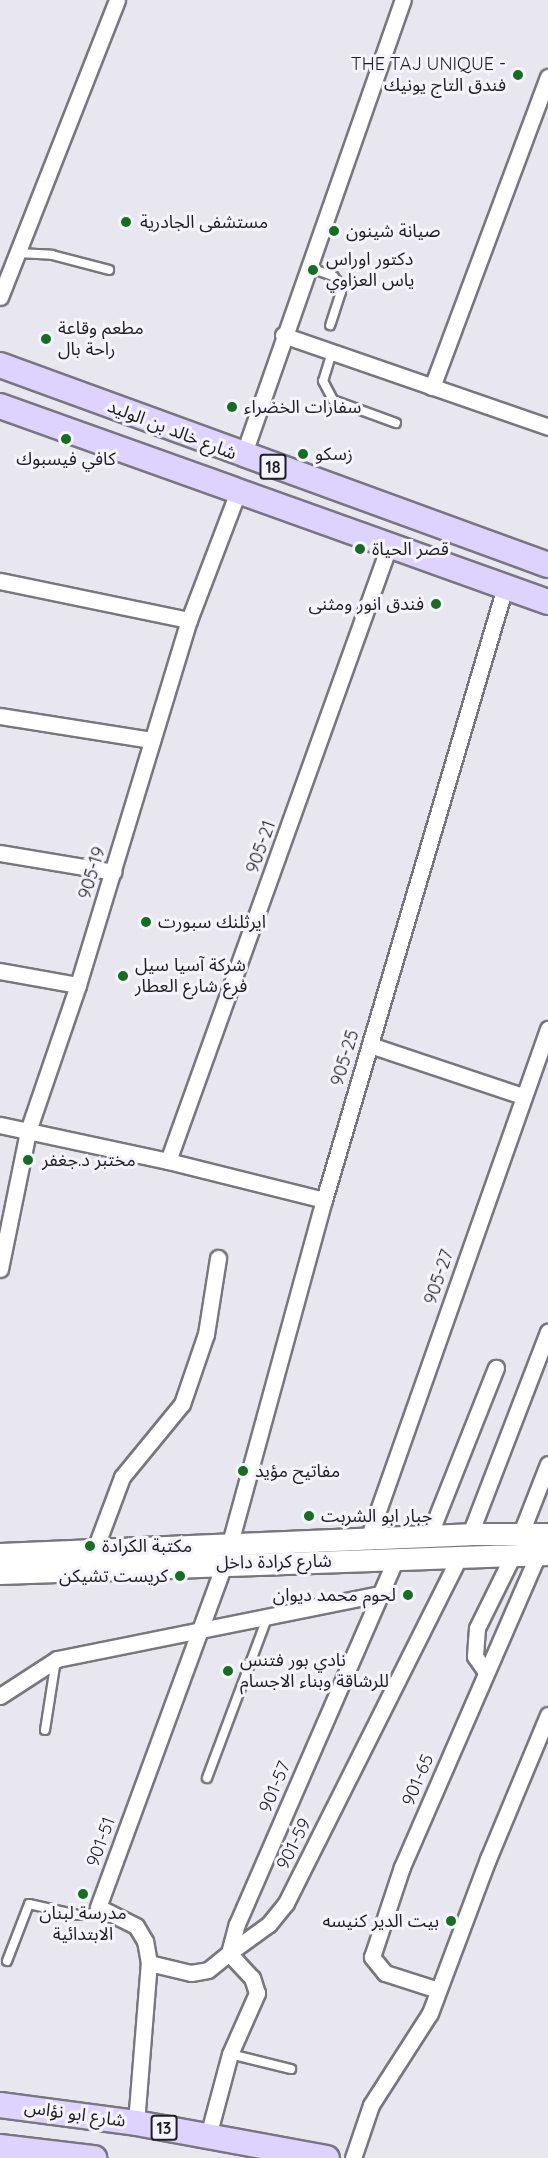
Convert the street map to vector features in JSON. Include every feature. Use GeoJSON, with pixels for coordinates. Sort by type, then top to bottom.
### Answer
{"type":"FeatureCollection","features":[{"type":"Feature","properties":{"kind":"main road","name":"شارع خالد بن الوليد"},"geometry":{"type":"LineString","coordinates":[[0,365],[548,566]]}},
{"type":"Feature","properties":{"kind":"main road","name":"شارع خالد بن الوليد"},"geometry":{"type":"LineString","coordinates":[[0,406],[548,602]]}},
{"type":"Feature","properties":{"kind":"main road","name":"شارع كرادة داخل"},"geometry":{"type":"LineString","coordinates":[[0,1573],[368,1539],[470,1534],[545,1547]]}},
{"type":"Feature","properties":{"kind":"main road","name":"شارع كرادة داخل"},"geometry":{"type":"LineString","coordinates":[[0,1554],[95,1550],[396,1558],[461,1554],[517,1543]]}},
{"type":"Feature","properties":{"kind":"main road","name":"شارع ابو نؤاس"},"geometry":{"type":"LineString","coordinates":[[0,2105],[136,2123],[327,2158]]}},
{"type":"Feature","properties":{"kind":"main road"},"geometry":{"type":"LineString","coordinates":[[0,2147],[94,2158]]}},
{"type":"Feature","properties":{"kind":"street"},"geometry":{"type":"LineString","coordinates":[[0,297],[117,0]]}},
{"type":"Feature","properties":{"kind":"street"},"geometry":{"type":"LineString","coordinates":[[243,456],[283,335],[403,0]]}},
{"type":"Feature","properties":{"kind":"street"},"geometry":{"type":"LineString","coordinates":[[432,387],[548,77]]}},
{"type":"Feature","properties":{"kind":"street"},"geometry":{"type":"LineString","coordinates":[[283,335],[548,427]]}},
{"type":"Feature","properties":{"kind":"street","name":"905-19"},"geometry":{"type":"LineString","coordinates":[[0,1269],[28,1131],[78,985],[189,620],[238,492]]}},
{"type":"Feature","properties":{"kind":"street","name":"905-21"},"geometry":{"type":"LineString","coordinates":[[168,1161],[390,546]]}},
{"type":"Feature","properties":{"kind":"street"},"geometry":{"type":"LineString","coordinates":[[0,581],[189,620]]}},
{"type":"Feature","properties":{"kind":"street","name":"905-25"},"geometry":{"type":"LineString","coordinates":[[227,1553],[324,1200],[505,587]]}},
{"type":"Feature","properties":{"kind":"street"},"geometry":{"type":"LineString","coordinates":[[0,716],[152,740]]}},
{"type":"Feature","properties":{"kind":"street"},"geometry":{"type":"LineString","coordinates":[[0,853],[113,872]]}},
{"type":"Feature","properties":{"kind":"street"},"geometry":{"type":"LineString","coordinates":[[0,971],[78,985]]}},
{"type":"Feature","properties":{"kind":"street","name":"905-27"},"geometry":{"type":"LineString","coordinates":[[368,1539],[522,1096],[548,1029]]}},
{"type":"Feature","properties":{"kind":"street"},"geometry":{"type":"LineString","coordinates":[[370,1044],[522,1096]]}},
{"type":"Feature","properties":{"kind":"street"},"geometry":{"type":"LineString","coordinates":[[0,1125],[168,1161],[324,1200]]}},
{"type":"Feature","properties":{"kind":"street"},"geometry":{"type":"LineString","coordinates":[[95,1550],[122,1477],[182,1404],[206,1334],[218,1258]]}},
{"type":"Feature","properties":{"kind":"street"},"geometry":{"type":"LineString","coordinates":[[470,1534],[548,1332]]}},
{"type":"Feature","properties":{"kind":"street"},"geometry":{"type":"LineString","coordinates":[[429,1536],[496,1368]]}},
{"type":"Feature","properties":{"kind":"street"},"geometry":{"type":"LineString","coordinates":[[486,1672],[475,1656],[477,1628],[517,1543],[548,1464]]}},
{"type":"Feature","properties":{"kind":"street","name":"901-65"},"geometry":{"type":"LineString","coordinates":[[438,1990],[385,1973],[372,1958],[402,1867],[486,1672],[545,1547]]}},
{"type":"Feature","properties":{"kind":"street","name":"901-51"},"geometry":{"type":"LineString","coordinates":[[98,1907],[227,1553]]}},
{"type":"Feature","properties":{"kind":"street","name":"901-59"},"geometry":{"type":"LineString","coordinates":[[229,1953],[269,1924],[286,1903],[461,1554]]}},
{"type":"Feature","properties":{"kind":"street","name":"901-57"},"geometry":{"type":"LineString","coordinates":[[229,1953],[237,1924],[396,1558]]}},
{"type":"Feature","properties":{"kind":"street"},"geometry":{"type":"LineString","coordinates":[[0,1696],[57,1659],[197,1634],[380,1594]]}},
{"type":"Feature","properties":{"kind":"street"},"geometry":{"type":"LineString","coordinates":[[353,2158],[372,2105],[421,2031],[548,1715]]}},
{"type":"Feature","properties":{"kind":"street"},"geometry":{"type":"LineString","coordinates":[[98,1907],[136,1926],[145,1941],[149,1963],[136,2123]]}},
{"type":"Feature","properties":{"kind":"street"},"geometry":{"type":"LineString","coordinates":[[149,1963],[191,1973],[208,1970],[229,1953],[252,1978],[257,1993],[230,2054],[208,2136]]}},
{"type":"Feature","properties":{"kind":"lane"},"geometry":{"type":"LineString","coordinates":[[18,253],[52,255],[109,270]]}},
{"type":"Feature","properties":{"kind":"lane"},"geometry":{"type":"LineString","coordinates":[[307,267],[333,276],[340,284],[341,292],[330,325]]}},
{"type":"Feature","properties":{"kind":"lane"},"geometry":{"type":"LineString","coordinates":[[332,352],[323,381],[333,400],[396,423]]}},
{"type":"Feature","properties":{"kind":"lane"},"geometry":{"type":"LineString","coordinates":[[207,1778],[267,1618]]}},
{"type":"Feature","properties":{"kind":"lane"},"geometry":{"type":"LineString","coordinates":[[45,1730],[57,1659]]}},
{"type":"Feature","properties":{"kind":"lane"},"geometry":{"type":"LineString","coordinates":[[7,1961],[29,1904],[78,1915],[93,1913],[98,1907]]}},
{"type":"Feature","properties":{"kind":"lane"},"geometry":{"type":"LineString","coordinates":[[230,2054],[291,2069]]}},
{"type":"Feature","properties":{"kind":"place","name":"THE TAJ UNIQUE - فندق التاج يونيك"},"geometry":{"type":"Point","coordinates":[518,75]}},
{"type":"Feature","properties":{"kind":"place","name":"مستشفى الجادرية"},"geometry":{"type":"Point","coordinates":[126,222]}},
{"type":"Feature","properties":{"kind":"place","name":"صيانة شينون"},"geometry":{"type":"Point","coordinates":[334,231]}},
{"type":"Feature","properties":{"kind":"place","name":"دكتور اوراس ياس العزاوي"},"geometry":{"type":"Point","coordinates":[313,270]}},
{"type":"Feature","properties":{"kind":"place","name":"مطعم وقاعة راحة بال"},"geometry":{"type":"Point","coordinates":[46,339]}},
{"type":"Feature","properties":{"kind":"place","name":"سفارات الخضراء"},"geometry":{"type":"Point","coordinates":[232,407]}},
{"type":"Feature","properties":{"kind":"place","name":"كافي فيسبوك"},"geometry":{"type":"Point","coordinates":[66,439]}},
{"type":"Feature","properties":{"kind":"place","name":"زسكو"},"geometry":{"type":"Point","coordinates":[303,454]}},
{"type":"Feature","properties":{"kind":"place","name":"قصر الحياة"},"geometry":{"type":"Point","coordinates":[360,549]}},
{"type":"Feature","properties":{"kind":"place","name":"فندق انور ومثنى"},"geometry":{"type":"Point","coordinates":[436,604]}},
{"type":"Feature","properties":{"kind":"place","name":"ايرثلنك سبورت"},"geometry":{"type":"Point","coordinates":[146,922]}},
{"type":"Feature","properties":{"kind":"place","name":"شركة آسيا سيل فرع شارع العطار"},"geometry":{"type":"Point","coordinates":[123,976]}},
{"type":"Feature","properties":{"kind":"place","name":"مختبر د.جغفر"},"geometry":{"type":"Point","coordinates":[28,1160]}},
{"type":"Feature","properties":{"kind":"place","name":"مفاتيح مؤيد"},"geometry":{"type":"Point","coordinates":[243,1471]}},
{"type":"Feature","properties":{"kind":"place","name":"جبار ابو الشربت"},"geometry":{"type":"Point","coordinates":[309,1516]}},
{"type":"Feature","properties":{"kind":"place","name":"مكتبة الكرادة"},"geometry":{"type":"Point","coordinates":[90,1546]}},
{"type":"Feature","properties":{"kind":"place","name":"كريست تشيكن"},"geometry":{"type":"Point","coordinates":[180,1576]}},
{"type":"Feature","properties":{"kind":"place","name":"لحوم محمد ديوان"},"geometry":{"type":"Point","coordinates":[408,1595]}},
{"type":"Feature","properties":{"kind":"place","name":"نادي بور فتنس للرشاقة وبناء الاجسام"},"geometry":{"type":"Point","coordinates":[228,1671]}},
{"type":"Feature","properties":{"kind":"place","name":"مدرسة لبنان الابتدائية"},"geometry":{"type":"Point","coordinates":[83,1894]}},
{"type":"Feature","properties":{"kind":"place","name":"بيت الدير كنيسه"},"geometry":{"type":"Point","coordinates":[451,1921]}}]}
